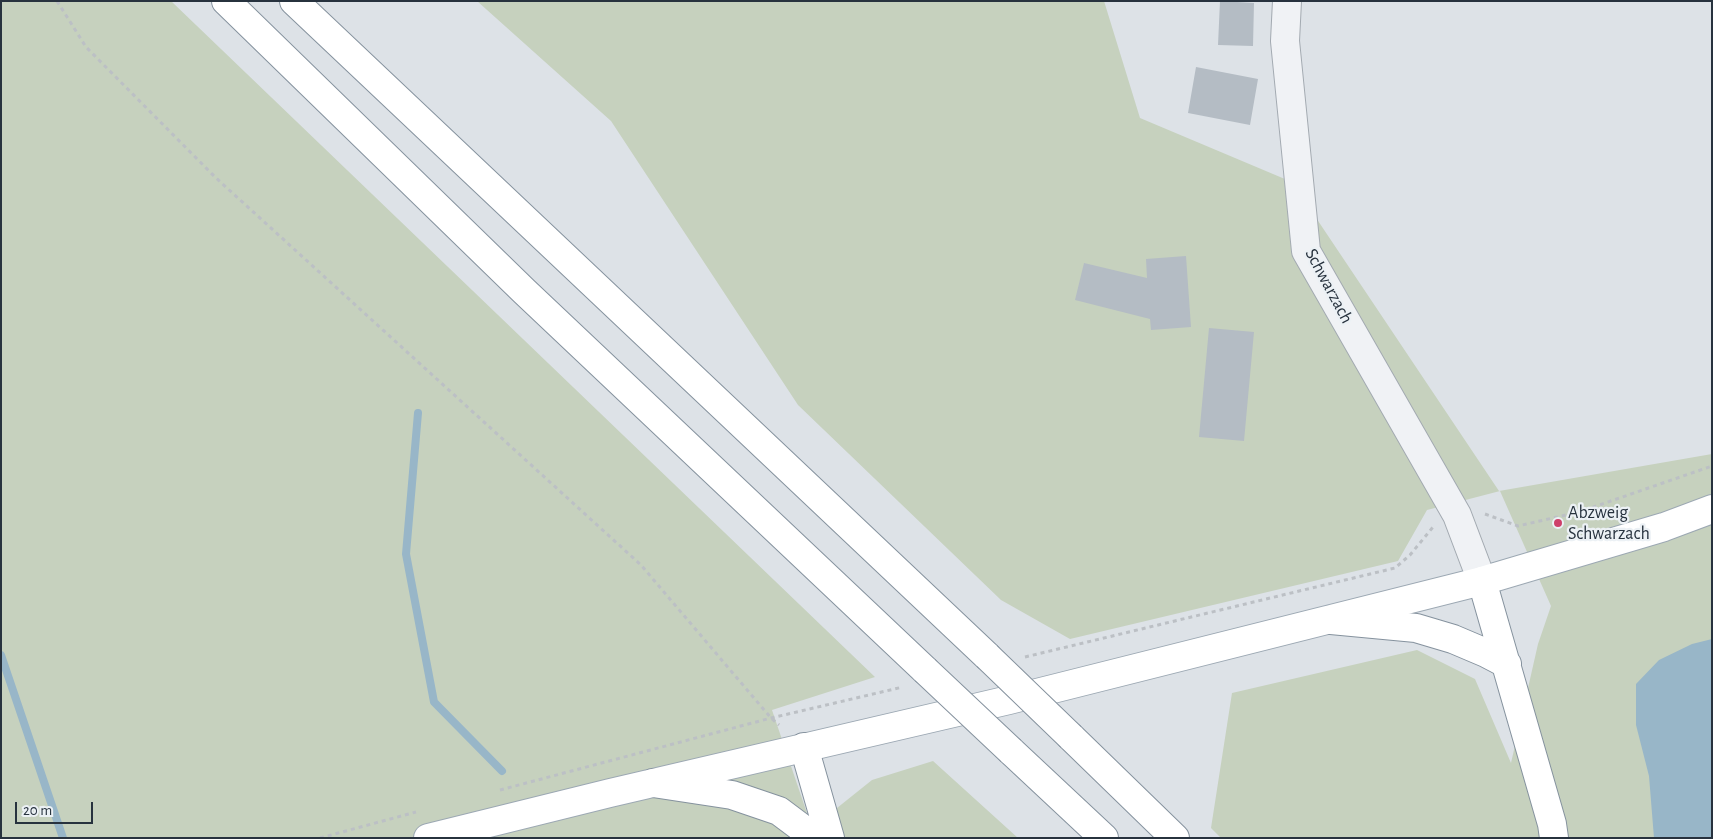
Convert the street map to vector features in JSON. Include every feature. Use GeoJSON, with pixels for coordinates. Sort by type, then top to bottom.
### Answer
{"type":"FeatureCollection","features":[{"type":"Feature","properties":{"kind":"main road"},"geometry":{"type":"LineString","coordinates":[[226,1],[524,291],[915,678],[1011,751],[1099,835]]}},
{"type":"Feature","properties":{"kind":"main road"},"geometry":{"type":"LineString","coordinates":[[294,1],[987,656],[1175,838]]}},
{"type":"Feature","properties":{"kind":"main road"},"geometry":{"type":"LineString","coordinates":[[428,838],[804,747],[1018,698],[1331,620],[1482,581],[1664,527],[1712,509]]}},
{"type":"Feature","properties":{"kind":"main road"},"geometry":{"type":"LineString","coordinates":[[1482,581],[1552,824],[1554,838]]}},
{"type":"Feature","properties":{"kind":"main road"},"geometry":{"type":"LineString","coordinates":[[1331,620],[1416,628],[1453,639],[1506,664]]}},
{"type":"Feature","properties":{"kind":"main road"},"geometry":{"type":"LineString","coordinates":[[804,747],[830,838]]}},
{"type":"Feature","properties":{"kind":"main road"},"geometry":{"type":"LineString","coordinates":[[653,783],[732,795],[778,811],[815,838]]}},
{"type":"Feature","properties":{"kind":"street","name":"Schwarzach"},"geometry":{"type":"LineString","coordinates":[[1287,1],[1285,41],[1306,251],[1457,514],[1482,581]]}},
{"type":"Feature","properties":{"kind":"path"},"geometry":{"type":"LineString","coordinates":[[57,1],[86,47],[216,178],[641,565],[771,718],[804,747]]}},
{"type":"Feature","properties":{"kind":"path"},"geometry":{"type":"LineString","coordinates":[[1020,658],[1395,568],[1410,556],[1430,528],[1457,514],[1480,512],[1518,526],[1579,512],[1712,466]]}},
{"type":"Feature","properties":{"kind":"path"},"geometry":{"type":"LineString","coordinates":[[493,792],[915,678]]}},
{"type":"Feature","properties":{"kind":"path"},"geometry":{"type":"LineString","coordinates":[[320,838],[426,810]]}},
{"type":"Feature","properties":{"kind":"green space"},"geometry":{"type":"Polygon","coordinates":[[[1,1],[171,1],[875,677],[772,710],[812,828],[872,780],[933,761],[1018,838],[1,838],[1,1]]]}},
{"type":"Feature","properties":{"kind":"green space"},"geometry":{"type":"Polygon","coordinates":[[[477,1],[1104,1],[1140,118],[1292,182],[1499,491],[1712,454],[1712,838],[1221,838],[1211,828],[1232,693],[1417,650],[1475,679],[1511,763],[1538,644],[1551,606],[1500,491],[1427,510],[1398,561],[1070,639],[1001,600],[798,405],[611,121],[477,1]]]}},
{"type":"Feature","properties":{"kind":"water"},"geometry":{"type":"Polygon","coordinates":[[[1712,639],[1712,838],[1654,838],[1649,776],[1636,725],[1636,684],[1659,660],[1692,644],[1712,639]]]}},
{"type":"Feature","properties":{"kind":"building"},"geometry":{"type":"Polygon","coordinates":[[[1220,1],[1254,3],[1253,46],[1218,45],[1220,1]]]}},
{"type":"Feature","properties":{"kind":"building"},"geometry":{"type":"Polygon","coordinates":[[[1196,67],[1258,79],[1250,125],[1188,113],[1196,67]]]}},
{"type":"Feature","properties":{"kind":"building"},"geometry":{"type":"Polygon","coordinates":[[[1186,256],[1191,327],[1151,330],[1150,319],[1075,300],[1084,263],[1147,278],[1146,259],[1186,256]]]}},
{"type":"Feature","properties":{"kind":"building"},"geometry":{"type":"Polygon","coordinates":[[[1209,328],[1254,332],[1244,441],[1199,437],[1209,328]]]}},
{"type":"Feature","properties":{"kind":"waterway"},"geometry":{"type":"LineString","coordinates":[[418,413],[406,554],[434,702],[502,771]]}},
{"type":"Feature","properties":{"kind":"waterway"},"geometry":{"type":"LineString","coordinates":[[1,655],[63,838]]}},
{"type":"Feature","properties":{"kind":"place","name":"Abzweig Schwarzach"},"geometry":{"type":"Point","coordinates":[1558,523]}}]}
